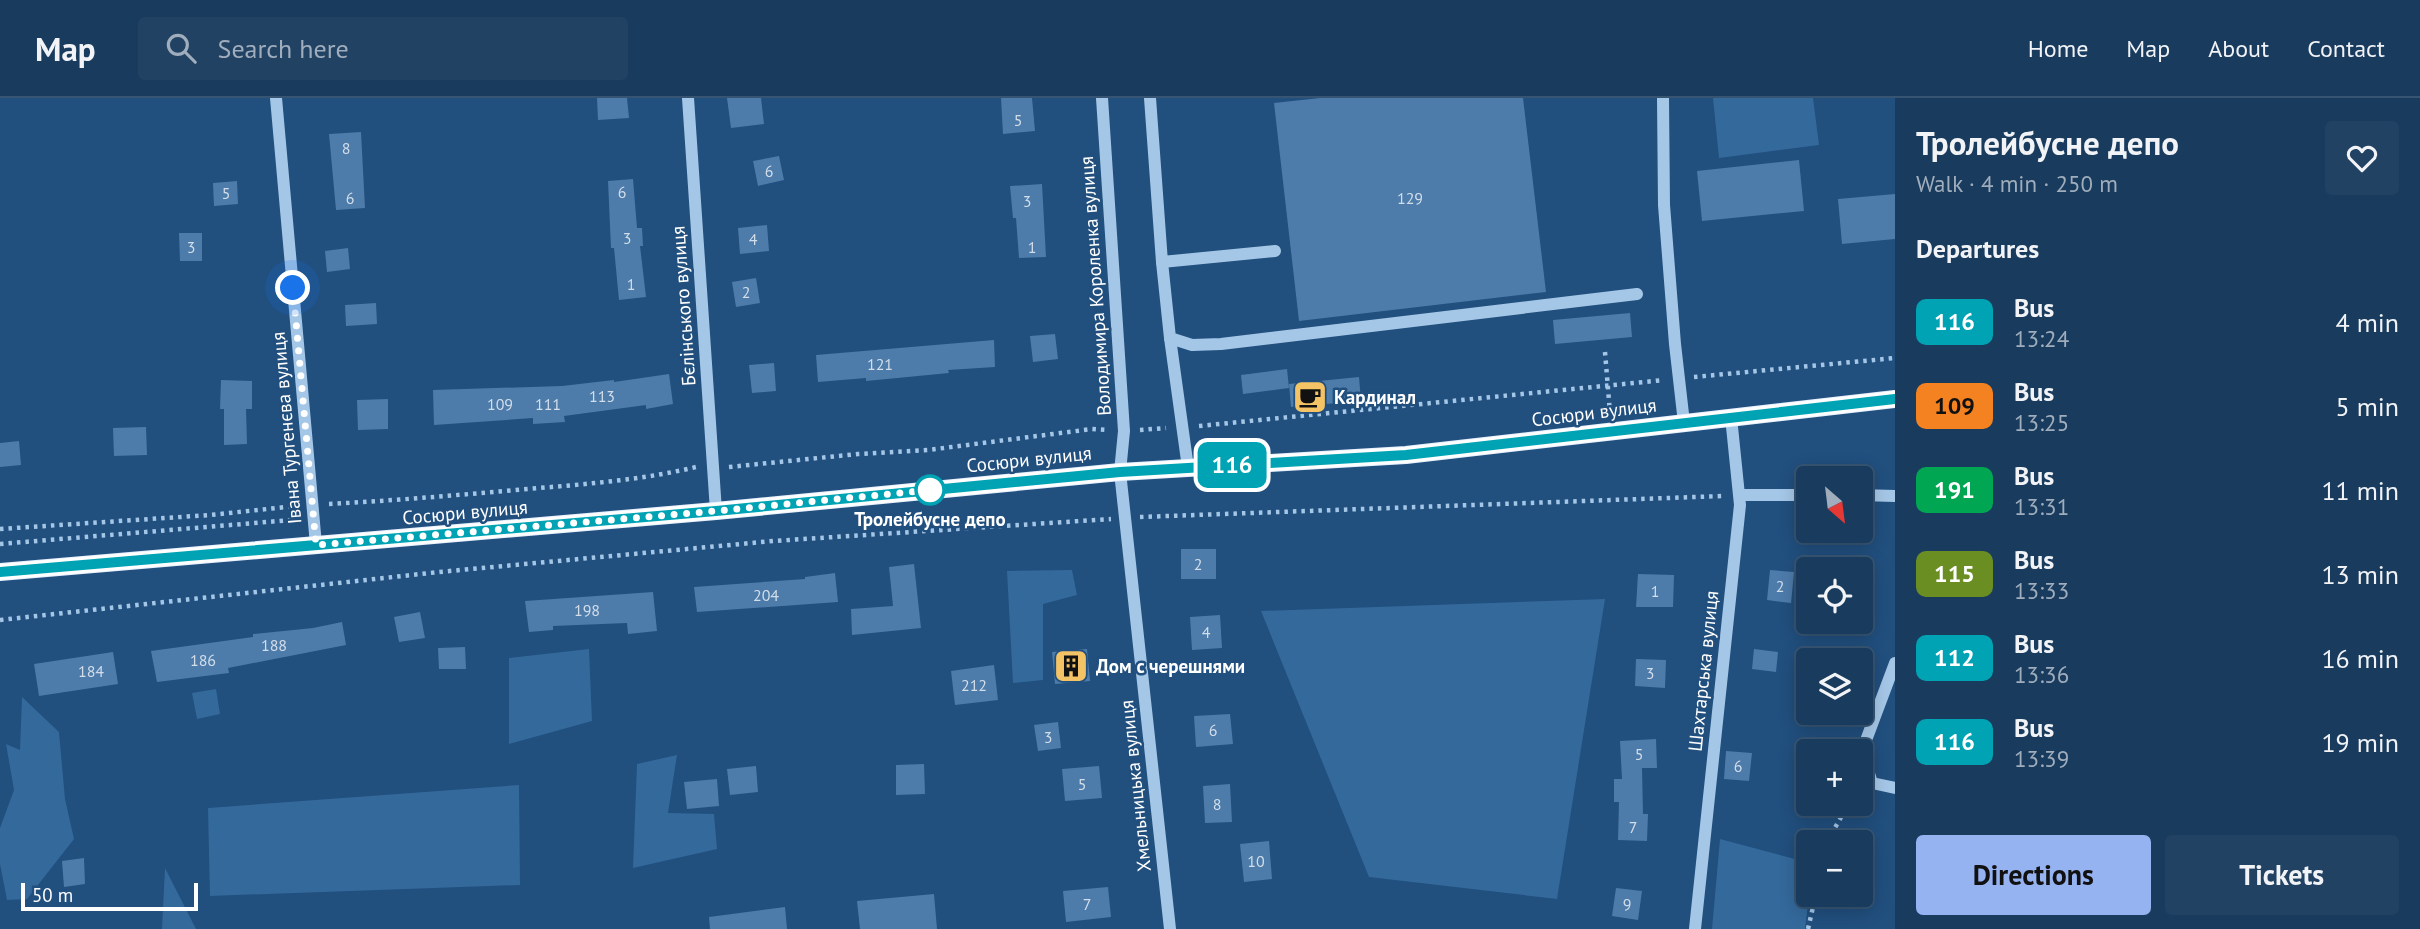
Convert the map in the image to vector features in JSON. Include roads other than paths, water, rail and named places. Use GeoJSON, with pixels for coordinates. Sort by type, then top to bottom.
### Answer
{"type":"FeatureCollection","features":[{"type":"Feature","properties":{"kind":"main road","name":"Сосюри вулиця"},"geometry":{"type":"LineString","coordinates":[[0,572],[716,511],[1120,472],[1406,455],[1895,399]]}},
{"type":"Feature","properties":{"kind":"street","name":"Івана Тургенєва вулиця"},"geometry":{"type":"LineString","coordinates":[[276,98],[316,545]]}},
{"type":"Feature","properties":{"kind":"street","name":"Бєлінського вулиця"},"geometry":{"type":"LineString","coordinates":[[688,98],[716,511]]}},
{"type":"Feature","properties":{"kind":"street","name":"Володимира Короленка вулиця"},"geometry":{"type":"LineString","coordinates":[[1101,98],[1124,431],[1120,472]]}},
{"type":"Feature","properties":{"kind":"street"},"geometry":{"type":"LineString","coordinates":[[1150,98],[1162,262],[1188,468]]}},
{"type":"Feature","properties":{"kind":"street"},"geometry":{"type":"LineString","coordinates":[[1663,98],[1664,205],[1684,423]]}},
{"type":"Feature","properties":{"kind":"street"},"geometry":{"type":"LineString","coordinates":[[1162,262],[1275,251]]}},
{"type":"Feature","properties":{"kind":"street"},"geometry":{"type":"LineString","coordinates":[[1170,338],[1192,345],[1222,344],[1637,294]]}},
{"type":"Feature","properties":{"kind":"street","name":"Шахтарська вулиця"},"geometry":{"type":"LineString","coordinates":[[1695,929],[1741,495],[1731,417]]}},
{"type":"Feature","properties":{"kind":"street","name":"Хмельницька вулиця"},"geometry":{"type":"LineString","coordinates":[[1120,472],[1170,929]]}},
{"type":"Feature","properties":{"kind":"street"},"geometry":{"type":"LineString","coordinates":[[1741,495],[1796,495]]}},
{"type":"Feature","properties":{"kind":"street"},"geometry":{"type":"LineString","coordinates":[[1873,495],[1895,496]]}},
{"type":"Feature","properties":{"kind":"street"},"geometry":{"type":"LineString","coordinates":[[1895,663],[1862,751],[1872,783],[1895,788]]}},
{"type":"Feature","properties":{"kind":"place","name":"Кардинал"},"geometry":{"type":"Point","coordinates":[1310,397]}},
{"type":"Feature","properties":{"kind":"place","name":"Тролейбусне депо"},"geometry":{"type":"Point","coordinates":[930,490]}},
{"type":"Feature","properties":{"kind":"place","name":"Дом с черешнями"},"geometry":{"type":"Point","coordinates":[1071,666]}}]}
